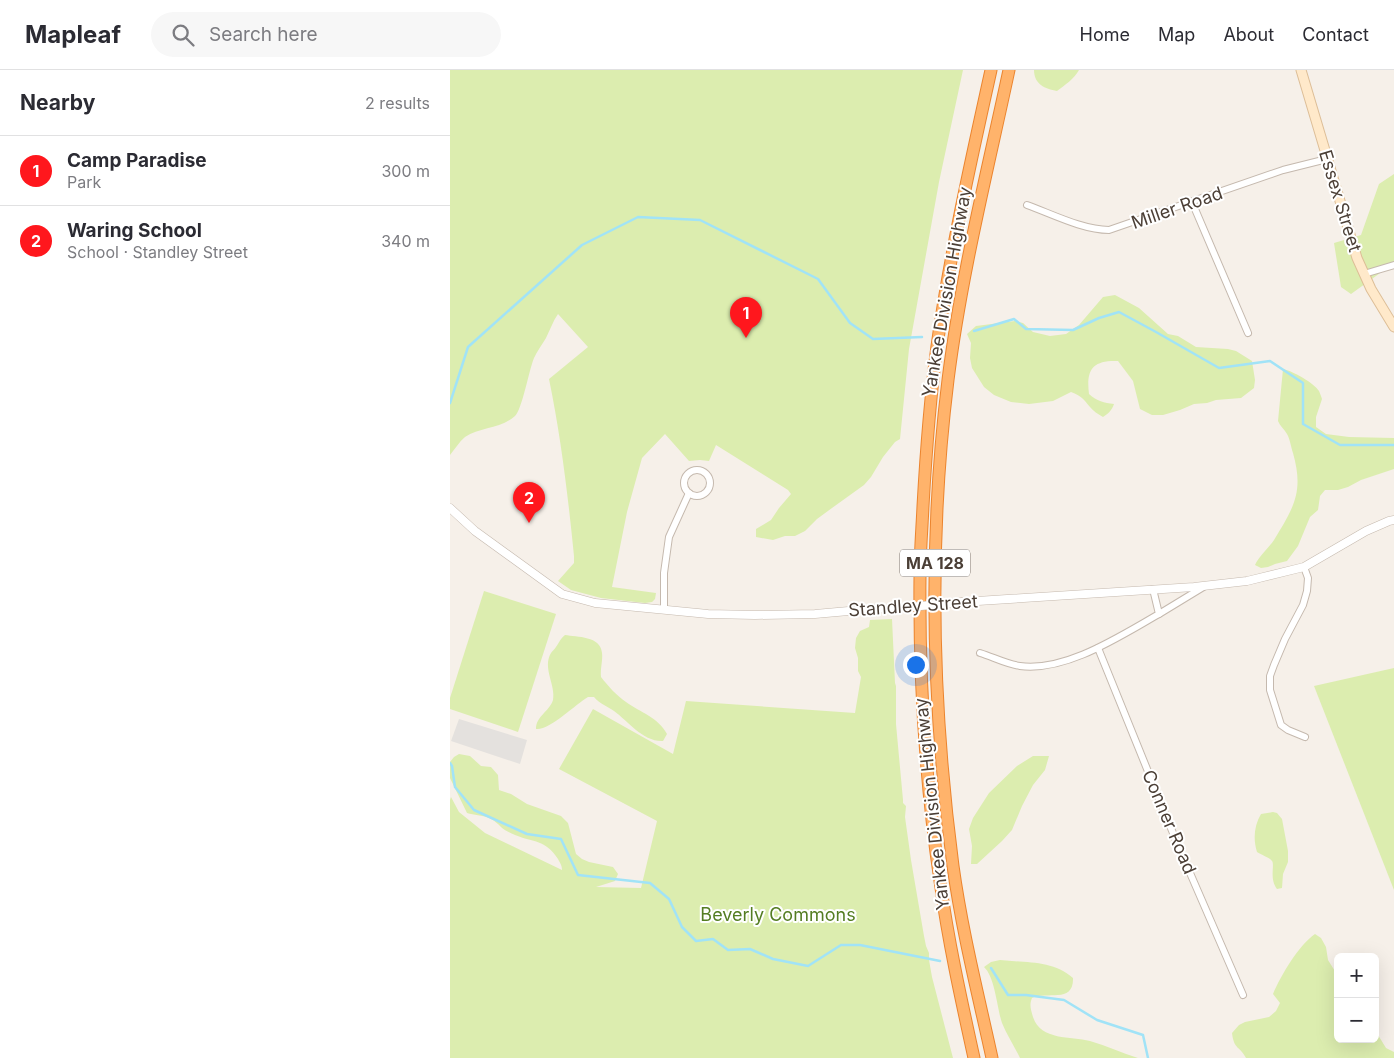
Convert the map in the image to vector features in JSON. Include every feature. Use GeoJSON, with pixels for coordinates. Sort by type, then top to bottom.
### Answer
{"type":"FeatureCollection","features":[{"type":"Feature","properties":{"kind":"highway","name":"Yankee Division Highway"},"geometry":{"type":"LineString","coordinates":[[974,1058],[948,930],[929,792],[921,688],[920,574],[926,452],[937,347],[954,245],[991,70]]}},
{"type":"Feature","properties":{"kind":"highway","name":"Yankee Division Highway"},"geometry":{"type":"LineString","coordinates":[[992,1058],[964,929],[954,868],[939,718],[935,578],[940,476],[953,344],[982,192],[1009,70]]}},
{"type":"Feature","properties":{"kind":"main road","name":"Essex Street"},"geometry":{"type":"LineString","coordinates":[[1301,70],[1352,243],[1371,289],[1394,326]]}},
{"type":"Feature","properties":{"kind":"street","name":"Miller Road"},"geometry":{"type":"LineString","coordinates":[[1027,205],[1088,228],[1109,230],[1283,170],[1327,159]]}},
{"type":"Feature","properties":{"kind":"street"},"geometry":{"type":"LineString","coordinates":[[1192,202],[1248,332]]}},
{"type":"Feature","properties":{"kind":"street"},"geometry":{"type":"LineString","coordinates":[[1364,274],[1394,265]]}},
{"type":"Feature","properties":{"kind":"street"},"geometry":{"type":"LineString","coordinates":[[699,470],[706,474],[709,482],[707,490],[701,495],[689,493],[684,486],[685,478],[691,471],[699,470]]}},
{"type":"Feature","properties":{"kind":"street"},"geometry":{"type":"LineString","coordinates":[[664,610],[664,573],[669,537],[689,493]]}},
{"type":"Feature","properties":{"kind":"street","name":"Standley Street"},"geometry":{"type":"LineString","coordinates":[[450,508],[475,531],[562,594],[595,603],[708,614],[794,615],[1206,586],[1247,581],[1304,566],[1366,532],[1394,520]]}},
{"type":"Feature","properties":{"kind":"street"},"geometry":{"type":"LineString","coordinates":[[1304,566],[1308,578],[1307,592],[1303,605],[1274,665],[1270,676],[1270,690],[1282,725],[1288,730],[1305,737]]}},
{"type":"Feature","properties":{"kind":"street"},"geometry":{"type":"LineString","coordinates":[[980,653],[1010,664],[1037,667],[1072,659],[1098,648],[1206,586]]}},
{"type":"Feature","properties":{"kind":"street"},"geometry":{"type":"LineString","coordinates":[[1153,589],[1159,614]]}},
{"type":"Feature","properties":{"kind":"street","name":"Conner Road"},"geometry":{"type":"LineString","coordinates":[[1098,648],[1177,843],[1243,995]]}},
{"type":"Feature","properties":{"kind":"green space"},"geometry":{"type":"Polygon","coordinates":[[[450,70],[963,70],[939,182],[909,349],[900,439],[895,442],[883,457],[864,485],[817,519],[805,531],[795,536],[785,536],[773,540],[756,537],[756,529],[771,520],[791,494],[788,490],[716,445],[709,461],[689,461],[665,434],[642,458],[627,512],[612,587],[656,593],[655,599],[652,602],[645,603],[601,598],[571,590],[558,581],[574,563],[574,556],[564,467],[549,379],[588,347],[558,314],[534,358],[520,406],[515,416],[497,426],[477,431],[465,437],[450,455],[450,70]]]}},
{"type":"Feature","properties":{"kind":"green space"},"geometry":{"type":"Polygon","coordinates":[[[1034,70],[1079,70],[1072,79],[1057,91],[1041,85],[1034,75],[1034,70]]]}},
{"type":"Feature","properties":{"kind":"green space"},"geometry":{"type":"Polygon","coordinates":[[[1394,174],[1394,263],[1351,294],[1341,287],[1334,243],[1361,235],[1379,184],[1394,174]]]}},
{"type":"Feature","properties":{"kind":"green space"},"geometry":{"type":"Polygon","coordinates":[[[1115,295],[1139,308],[1168,334],[1178,336],[1196,347],[1236,351],[1252,361],[1255,380],[1254,388],[1241,398],[1194,404],[1163,415],[1152,415],[1140,409],[1133,381],[1118,361],[1102,362],[1093,368],[1090,373],[1088,386],[1089,394],[1101,401],[1114,404],[1110,412],[1103,417],[1093,410],[1080,396],[1071,392],[1053,401],[1029,404],[1011,402],[994,395],[984,387],[972,368],[970,358],[971,343],[967,334],[976,326],[1015,321],[1023,323],[1033,332],[1050,336],[1066,334],[1079,325],[1103,297],[1115,295]]]}},
{"type":"Feature","properties":{"kind":"green space"},"geometry":{"type":"Polygon","coordinates":[[[1283,369],[1313,384],[1319,391],[1322,399],[1316,417],[1316,427],[1326,434],[1349,437],[1394,438],[1394,469],[1361,480],[1348,487],[1338,490],[1325,490],[1320,496],[1318,510],[1310,517],[1298,546],[1287,561],[1261,568],[1255,565],[1274,540],[1287,518],[1297,489],[1296,467],[1290,441],[1278,421],[1283,369]]]}},
{"type":"Feature","properties":{"kind":"green space"},"geometry":{"type":"Polygon","coordinates":[[[484,591],[556,614],[518,732],[450,709],[450,698],[484,591]]]}},
{"type":"Feature","properties":{"kind":"green space","name":"Beverly Commons"},"geometry":{"type":"Polygon","coordinates":[[[892,619],[896,724],[903,803],[906,806],[905,817],[911,860],[932,977],[953,1058],[450,1058],[451,797],[459,812],[485,833],[562,870],[558,859],[548,848],[539,842],[508,832],[489,818],[467,813],[450,778],[450,762],[454,757],[459,754],[470,756],[481,766],[491,767],[498,775],[499,790],[511,794],[527,804],[561,816],[568,823],[576,854],[589,862],[613,867],[618,874],[615,881],[596,887],[641,888],[657,821],[559,769],[593,709],[673,754],[686,701],[855,713],[861,677],[858,671],[858,658],[855,648],[856,638],[860,631],[869,627],[870,620],[892,619]]]}},
{"type":"Feature","properties":{"kind":"green space"},"geometry":{"type":"Polygon","coordinates":[[[565,635],[588,638],[601,647],[601,677],[623,700],[659,723],[667,734],[663,741],[642,735],[594,697],[588,697],[548,726],[536,729],[540,717],[549,708],[553,700],[553,688],[548,671],[551,652],[565,635]]]}},
{"type":"Feature","properties":{"kind":"green space"},"geometry":{"type":"Polygon","coordinates":[[[1394,668],[1394,890],[1314,686],[1394,668]]]}},
{"type":"Feature","properties":{"kind":"green space"},"geometry":{"type":"Polygon","coordinates":[[[1033,756],[1049,756],[1045,770],[1033,785],[1012,830],[977,864],[971,864],[972,846],[969,829],[973,818],[989,793],[1017,766],[1033,756]]]}},
{"type":"Feature","properties":{"kind":"green space"},"geometry":{"type":"Polygon","coordinates":[[[1277,813],[1282,819],[1288,851],[1288,862],[1283,874],[1282,888],[1277,889],[1273,881],[1272,861],[1257,852],[1255,842],[1257,823],[1261,814],[1277,813]]]}},
{"type":"Feature","properties":{"kind":"green space"},"geometry":{"type":"Polygon","coordinates":[[[1315,934],[1321,938],[1326,947],[1328,960],[1334,970],[1334,1043],[1379,1043],[1379,1037],[1386,1048],[1394,1052],[1394,1058],[1246,1058],[1236,1045],[1232,1033],[1239,1025],[1269,1017],[1276,1011],[1280,1003],[1273,994],[1276,986],[1297,953],[1315,934]]]}},
{"type":"Feature","properties":{"kind":"green space"},"geometry":{"type":"Polygon","coordinates":[[[1000,960],[1048,965],[1065,972],[1073,978],[1072,986],[1064,994],[1032,998],[1030,1005],[1033,1017],[1037,1025],[1043,1030],[1057,1036],[1090,1041],[1138,1058],[1020,1058],[1002,1023],[991,978],[984,967],[991,962],[1000,960]]]}},
{"type":"Feature","properties":{"kind":"shaded area"},"geometry":{"type":"Polygon","coordinates":[[[459,719],[527,740],[520,764],[451,741],[459,719]]]}},
{"type":"Feature","properties":{"kind":"waterway"},"geometry":{"type":"LineString","coordinates":[[450,403],[468,347],[582,245],[638,217],[700,220],[818,279],[850,323],[873,339],[922,337]]}},
{"type":"Feature","properties":{"kind":"waterway"},"geometry":{"type":"LineString","coordinates":[[974,331],[1014,319],[1026,329],[1073,330],[1099,318],[1119,312],[1219,368],[1270,361],[1303,383],[1303,424],[1340,445],[1394,445]]}},
{"type":"Feature","properties":{"kind":"waterway"},"geometry":{"type":"LineString","coordinates":[[450,763],[455,787],[474,810],[527,834],[561,839],[578,875],[650,883],[669,899],[682,927],[696,941],[713,939],[728,950],[750,949],[773,959],[808,966],[841,945],[860,945],[940,961]]}},
{"type":"Feature","properties":{"kind":"waterway"},"geometry":{"type":"LineString","coordinates":[[991,968],[1008,995],[1026,995],[1064,1000],[1097,1020],[1143,1035],[1148,1058]]}},
{"type":"Feature","properties":{"kind":"place","name":"Camp Paradise"},"geometry":{"type":"Point","coordinates":[746,338]}},
{"type":"Feature","properties":{"kind":"place","name":"Waring School"},"geometry":{"type":"Point","coordinates":[529,523]}}]}
